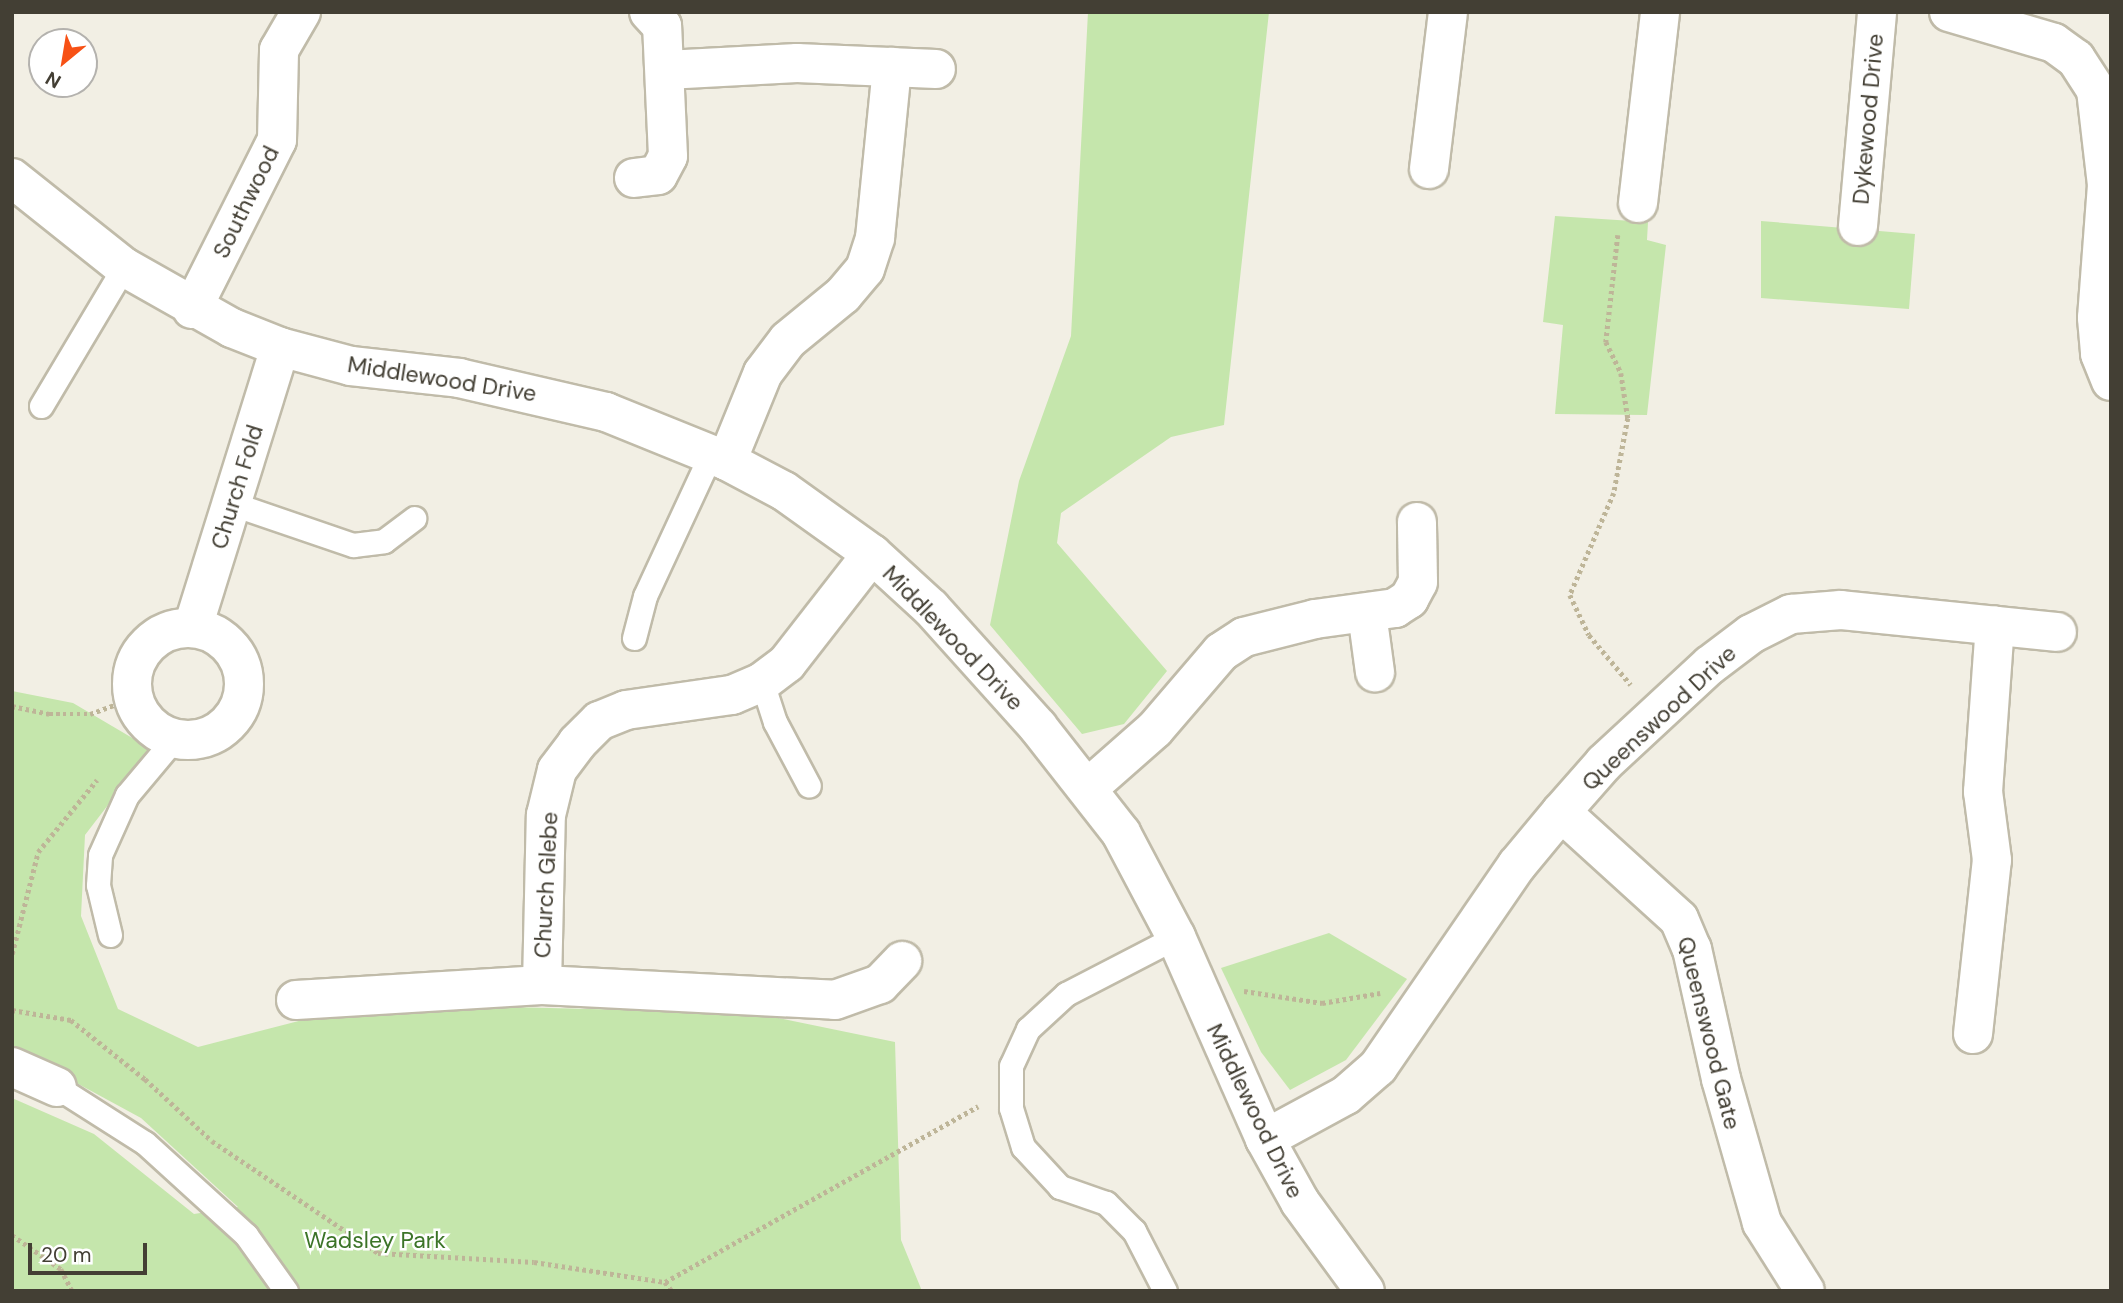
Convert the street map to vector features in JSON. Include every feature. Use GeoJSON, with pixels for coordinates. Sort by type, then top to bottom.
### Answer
{"type":"FeatureCollection","features":[{"type":"Feature","properties":{"kind":"street","name":"Southwood"},"geometry":{"type":"LineString","coordinates":[[192,309],[277,140],[279,50],[301,12]]}},
{"type":"Feature","properties":{"kind":"street"},"geometry":{"type":"LineString","coordinates":[[634,178],[658,176],[668,156],[662,26],[649,12]]}},
{"type":"Feature","properties":{"kind":"street"},"geometry":{"type":"LineString","coordinates":[[1429,169],[1448,12]]}},
{"type":"Feature","properties":{"kind":"street"},"geometry":{"type":"LineString","coordinates":[[1638,203],[1660,12]]}},
{"type":"Feature","properties":{"kind":"street","name":"Dykewood Drive"},"geometry":{"type":"LineString","coordinates":[[1858,226],[1877,12]]}},
{"type":"Feature","properties":{"kind":"street"},"geometry":{"type":"LineString","coordinates":[[1949,12],[2054,43],[2076,59],[2096,90],[2107,185],[2097,318],[2100,354],[2111,381]]}},
{"type":"Feature","properties":{"kind":"street"},"geometry":{"type":"LineString","coordinates":[[666,70],[797,62],[936,69]]}},
{"type":"Feature","properties":{"kind":"street"},"geometry":{"type":"LineString","coordinates":[[719,457],[763,373],[788,340],[843,295],[865,269],[875,238],[892,67]]}},
{"type":"Feature","properties":{"kind":"street","name":"Middlewood Drive"},"geometry":{"type":"LineString","coordinates":[[12,178],[124,267],[192,309],[280,347],[351,366],[459,378],[606,412],[719,457],[784,491],[872,554],[931,608],[1088,788],[1121,833],[1181,951],[1265,1139],[1300,1202],[1364,1291]]}},
{"type":"Feature","properties":{"kind":"street","name":"Church Fold"},"geometry":{"type":"LineString","coordinates":[[193,627],[280,347]]}},
{"type":"Feature","properties":{"kind":"street"},"geometry":{"type":"LineString","coordinates":[[1088,788],[1155,729],[1199,674],[1233,645],[1315,619],[1395,608],[1409,599],[1418,582],[1417,522]]}},
{"type":"Feature","properties":{"kind":"street","name":"Church Glebe"},"geometry":{"type":"LineString","coordinates":[[542,985],[546,816],[557,770],[577,743],[600,722],[626,710],[732,695],[762,682],[787,663],[872,554]]}},
{"type":"Feature","properties":{"kind":"street","name":"Queenswood Drive"},"geometry":{"type":"LineString","coordinates":[[1265,1139],[1346,1095],[1378,1067],[1517,865],[1560,812],[1604,763],[1710,665],[1751,635],[1791,614],[1841,610],[2057,632]]}},
{"type":"Feature","properties":{"kind":"street"},"geometry":{"type":"LineString","coordinates":[[1367,613],[1375,672]]}},
{"type":"Feature","properties":{"kind":"street"},"geometry":{"type":"LineString","coordinates":[[1973,1034],[1992,860],[1983,792],[1995,625]]}},
{"type":"Feature","properties":{"kind":"street"},"geometry":{"type":"LineString","coordinates":[[193,627],[232,649],[244,684],[241,703],[221,730],[207,737],[174,739],[145,722],[133,698],[134,667],[144,650],[159,636],[193,627]]}},
{"type":"Feature","properties":{"kind":"street","name":"Queenswood Gate"},"geometry":{"type":"LineString","coordinates":[[1560,812],[1679,919],[1692,949],[1721,1079],[1758,1212],[1783,1261],[1805,1291]]}},
{"type":"Feature","properties":{"kind":"street","name":"Church Glebe"},"geometry":{"type":"LineString","coordinates":[[296,1000],[542,985],[835,1000],[880,984],[902,961]]}},
{"type":"Feature","properties":{"kind":"street"},"geometry":{"type":"LineString","coordinates":[[12,1067],[57,1087]]}},
{"type":"Feature","properties":{"kind":"lane"},"geometry":{"type":"LineString","coordinates":[[41,406],[124,267]]}},
{"type":"Feature","properties":{"kind":"lane"},"geometry":{"type":"LineString","coordinates":[[634,638],[645,596],[719,457]]}},
{"type":"Feature","properties":{"kind":"lane"},"geometry":{"type":"LineString","coordinates":[[233,504],[353,545],[384,541],[414,518]]}},
{"type":"Feature","properties":{"kind":"lane"},"geometry":{"type":"LineString","coordinates":[[762,682],[775,722],[809,786]]}},
{"type":"Feature","properties":{"kind":"lane"},"geometry":{"type":"LineString","coordinates":[[110,935],[98,884],[100,855],[127,795],[174,739]]}},
{"type":"Feature","properties":{"kind":"lane"},"geometry":{"type":"LineString","coordinates":[[1165,1291],[1134,1231],[1106,1203],[1060,1187],[1023,1147],[1011,1108],[1011,1066],[1028,1029],[1066,994],[1181,951]]}},
{"type":"Feature","properties":{"kind":"lane"},"geometry":{"type":"LineString","coordinates":[[57,1087],[145,1143],[246,1235],[286,1291]]}},
{"type":"Feature","properties":{"kind":"path"},"geometry":{"type":"LineString","coordinates":[[1638,203],[1622,207],[1606,342],[1621,373],[1628,418],[1614,493],[1570,595],[1590,635],[1657,714]]}},
{"type":"Feature","properties":{"kind":"path"},"geometry":{"type":"LineString","coordinates":[[12,706],[49,713],[90,714],[133,698]]}},
{"type":"Feature","properties":{"kind":"path"},"geometry":{"type":"LineString","coordinates":[[12,954],[38,852],[103,772]]}},
{"type":"Feature","properties":{"kind":"path"},"geometry":{"type":"LineString","coordinates":[[1181,951],[1246,992],[1322,1003],[1436,983]]}},
{"type":"Feature","properties":{"kind":"path"},"geometry":{"type":"LineString","coordinates":[[12,1010],[71,1020],[145,1079],[212,1141],[377,1253],[534,1262],[665,1282],[985,1102],[1011,1108]]}},
{"type":"Feature","properties":{"kind":"path"},"geometry":{"type":"LineString","coordinates":[[12,1235],[61,1269],[72,1291]]}},
{"type":"Feature","properties":{"kind":"path"},"geometry":{"type":"LineString","coordinates":[[665,1282],[672,1291]]}},
{"type":"Feature","properties":{"kind":"green space"},"geometry":{"type":"Polygon","coordinates":[[[1088,12],[1269,12],[1224,425],[1171,437],[1061,513],[1057,543],[1167,671],[1124,724],[1082,734],[990,625],[1019,481],[1071,336],[1088,12]]]}},
{"type":"Feature","properties":{"kind":"green space"},"geometry":{"type":"Polygon","coordinates":[[[1555,216],[1648,222],[1647,240],[1666,245],[1647,415],[1555,414],[1563,325],[1543,322],[1555,216]]]}},
{"type":"Feature","properties":{"kind":"green space"},"geometry":{"type":"Polygon","coordinates":[[[1761,221],[1915,234],[1909,309],[1761,298],[1761,221]]]}},
{"type":"Feature","properties":{"kind":"green space","name":"Wadsley Park"},"geometry":{"type":"Polygon","coordinates":[[[12,691],[73,703],[151,749],[85,835],[81,916],[118,1009],[198,1047],[322,1015],[504,1007],[754,1013],[895,1042],[901,1240],[922,1291],[12,1291],[12,1098],[94,1134],[194,1214],[238,1207],[141,1118],[12,1048],[12,691]]]}},
{"type":"Feature","properties":{"kind":"green space"},"geometry":{"type":"Polygon","coordinates":[[[1329,933],[1407,979],[1346,1060],[1290,1090],[1261,1052],[1221,968],[1329,933]]]}}]}
